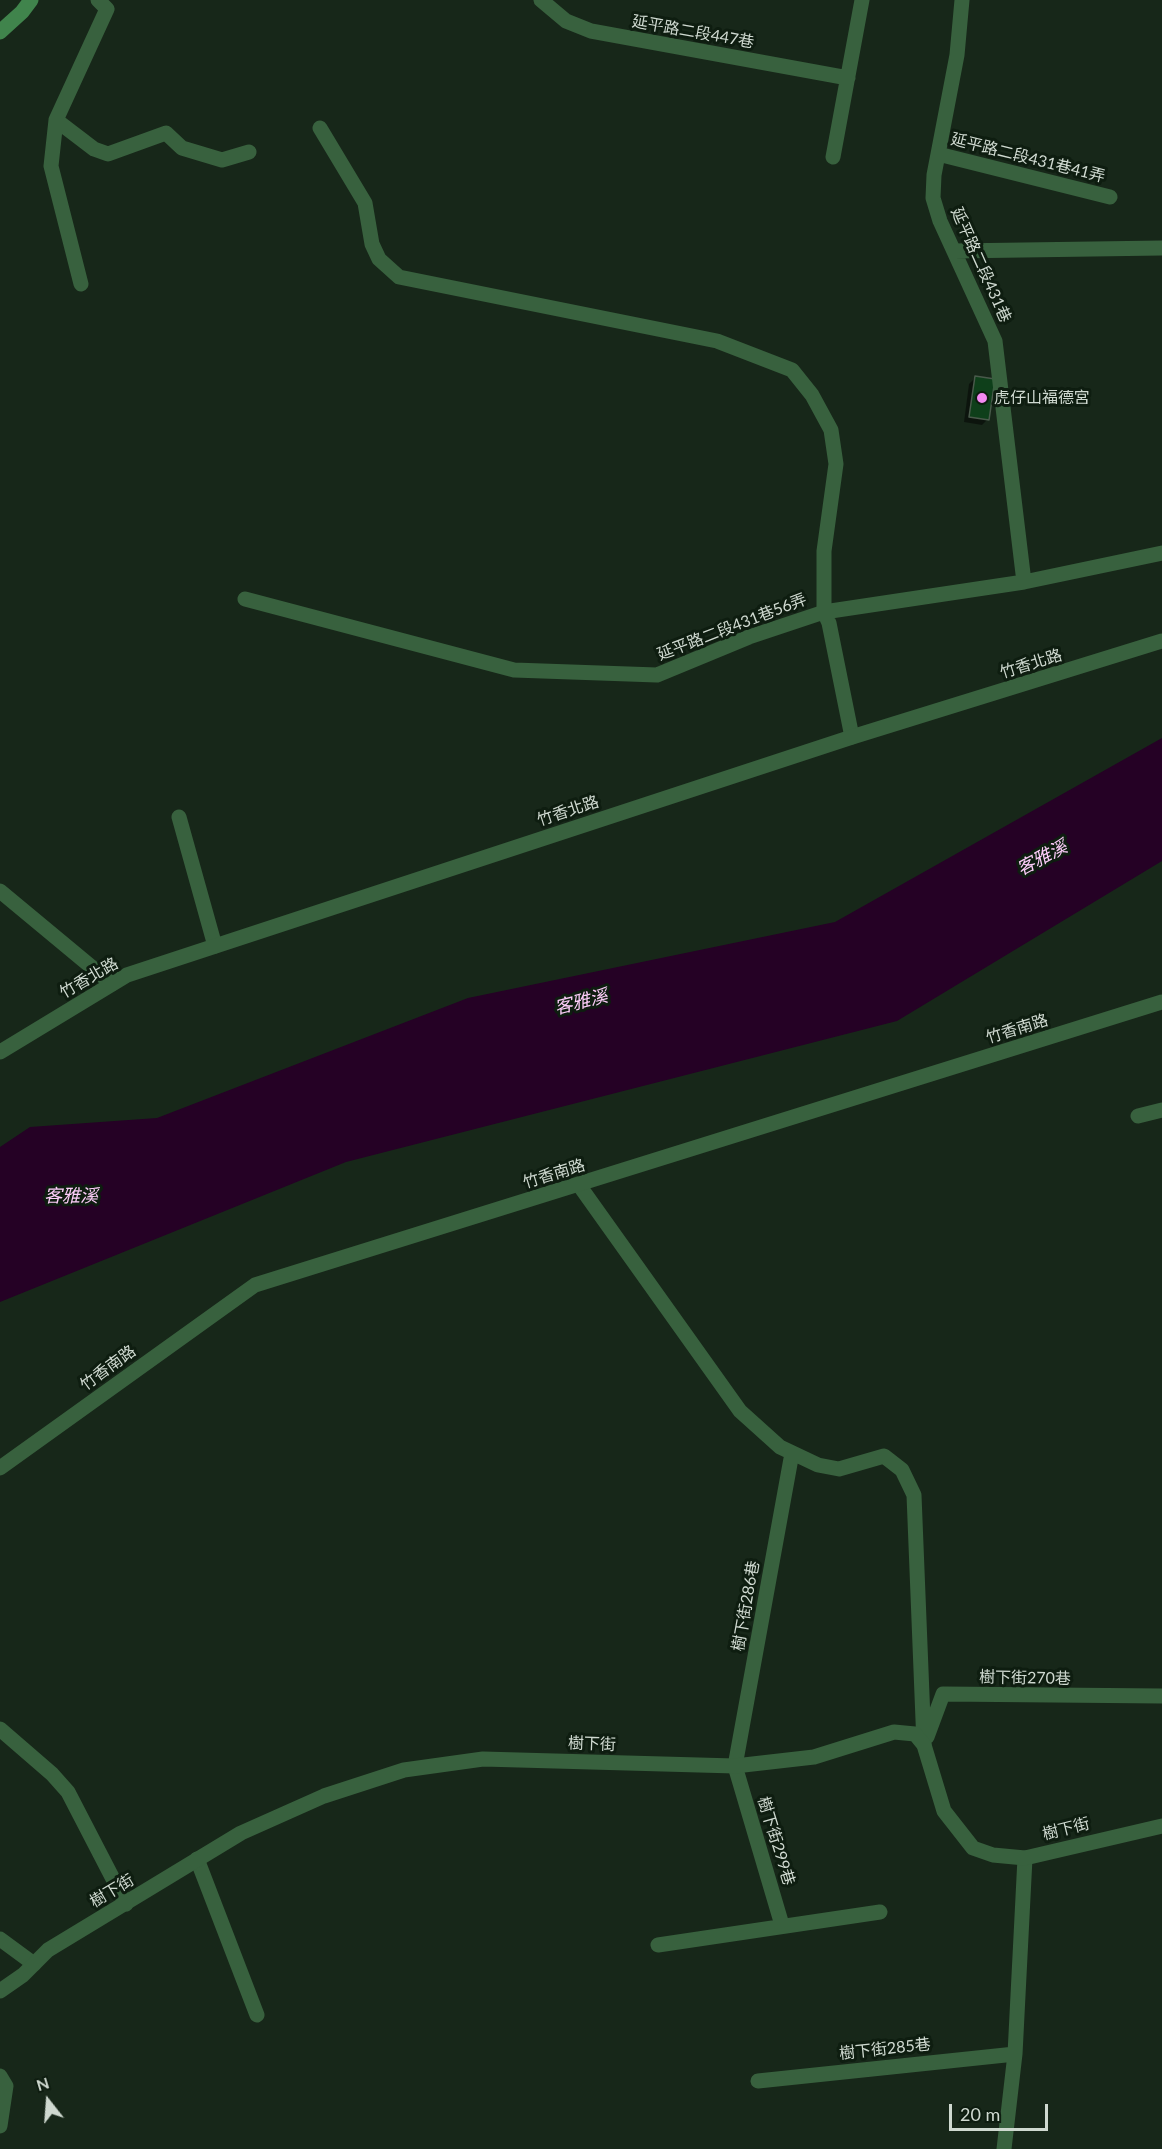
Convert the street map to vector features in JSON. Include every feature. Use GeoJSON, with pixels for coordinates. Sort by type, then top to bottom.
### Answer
{"type":"FeatureCollection","features":[{"type":"Feature","properties":{"kind":"street"},"geometry":{"type":"LineString","coordinates":[[81,284],[51,166],[56,120],[107,9],[98,0]]}},
{"type":"Feature","properties":{"kind":"street","name":"延平路二段447巷"},"geometry":{"type":"LineString","coordinates":[[542,0],[566,21],[591,31],[848,78]]}},
{"type":"Feature","properties":{"kind":"street"},"geometry":{"type":"LineString","coordinates":[[833,157],[862,0]]}},
{"type":"Feature","properties":{"kind":"street","name":"延平路二段431巷"},"geometry":{"type":"LineString","coordinates":[[962,0],[957,56],[938,154],[933,198],[954,251],[995,341],[1024,582]]}},
{"type":"Feature","properties":{"kind":"street"},"geometry":{"type":"LineString","coordinates":[[0,32],[24,4]]}},
{"type":"Feature","properties":{"kind":"street"},"geometry":{"type":"LineString","coordinates":[[56,120],[94,149],[108,154],[166,133],[182,148],[222,160],[249,152]]}},
{"type":"Feature","properties":{"kind":"street"},"geometry":{"type":"LineString","coordinates":[[320,128],[365,203],[372,244],[379,259],[399,277],[717,341],[792,370],[812,395],[831,430],[836,464],[824,550],[824,612],[829,623],[852,737]]}},
{"type":"Feature","properties":{"kind":"street","name":"延平路二段431巷41弄"},"geometry":{"type":"LineString","coordinates":[[938,154],[1110,197]]}},
{"type":"Feature","properties":{"kind":"street"},"geometry":{"type":"LineString","coordinates":[[954,251],[1162,248]]}},
{"type":"Feature","properties":{"kind":"street","name":"延平路二段431巷56弄"},"geometry":{"type":"LineString","coordinates":[[245,599],[514,670],[657,675],[748,637],[824,612],[1024,582],[1162,553]]}},
{"type":"Feature","properties":{"kind":"street","name":"竹香北路"},"geometry":{"type":"LineString","coordinates":[[0,1052],[127,975],[852,737],[1162,640]]}},
{"type":"Feature","properties":{"kind":"street"},"geometry":{"type":"LineString","coordinates":[[179,817],[215,946]]}},
{"type":"Feature","properties":{"kind":"street"},"geometry":{"type":"LineString","coordinates":[[0,891],[112,984]]}},
{"type":"Feature","properties":{"kind":"street","name":"竹香南路"},"geometry":{"type":"LineString","coordinates":[[0,1468],[255,1285],[1162,1002]]}},
{"type":"Feature","properties":{"kind":"street"},"geometry":{"type":"LineString","coordinates":[[1138,1116],[1162,1110]]}},
{"type":"Feature","properties":{"kind":"street"},"geometry":{"type":"LineString","coordinates":[[579,1185],[740,1411],[780,1448],[818,1465],[839,1469],[884,1456],[902,1470],[914,1495],[924,1745]]}},
{"type":"Feature","properties":{"kind":"street","name":"樹下街286巷"},"geometry":{"type":"LineString","coordinates":[[735,1766],[792,1453]]}},
{"type":"Feature","properties":{"kind":"street","name":"樹下街270巷"},"geometry":{"type":"LineString","coordinates":[[924,1745],[943,1694],[1162,1696]]}},
{"type":"Feature","properties":{"kind":"street"},"geometry":{"type":"LineString","coordinates":[[0,1728],[52,1774],[68,1792],[126,1904]]}},
{"type":"Feature","properties":{"kind":"street","name":"樹下街"},"geometry":{"type":"LineString","coordinates":[[0,1991],[48,1950],[241,1833],[324,1796],[404,1770],[483,1759],[735,1766],[814,1757],[894,1732],[915,1734],[924,1745],[944,1811],[973,1848],[993,1855],[1025,1858],[1162,1826]]}},
{"type":"Feature","properties":{"kind":"street","name":"樹下街299巷"},"geometry":{"type":"LineString","coordinates":[[735,1766],[782,1925]]}},
{"type":"Feature","properties":{"kind":"street"},"geometry":{"type":"LineString","coordinates":[[1005,2149],[1015,2054],[1025,1858]]}},
{"type":"Feature","properties":{"kind":"street"},"geometry":{"type":"LineString","coordinates":[[197,1859],[257,2014]]}},
{"type":"Feature","properties":{"kind":"street"},"geometry":{"type":"LineString","coordinates":[[658,1945],[880,1912]]}},
{"type":"Feature","properties":{"kind":"street"},"geometry":{"type":"LineString","coordinates":[[0,1939],[34,1964]]}},
{"type":"Feature","properties":{"kind":"street","name":"樹下街285巷"},"geometry":{"type":"LineString","coordinates":[[758,2081],[1015,2054]]}},
{"type":"Feature","properties":{"kind":"street"},"geometry":{"type":"LineString","coordinates":[[0,2076],[6,2086],[0,2126]]}},
{"type":"Feature","properties":{"kind":"water","name":"客雅溪"},"geometry":{"type":"Polygon","coordinates":[[[1162,738],[1162,861],[897,1021],[346,1162],[0,1302],[0,1147],[30,1127],[157,1118],[468,998],[835,922],[1162,738]]]}},
{"type":"Feature","properties":{"kind":"building","name":"虎仔山福德宮"},"geometry":{"type":"Polygon","coordinates":[[[975,376],[995,379],[989,420],[969,417],[975,376]]]}},
{"type":"Feature","properties":{"kind":"place","name":"虎仔山福德宮"},"geometry":{"type":"Point","coordinates":[982,398]}}]}
